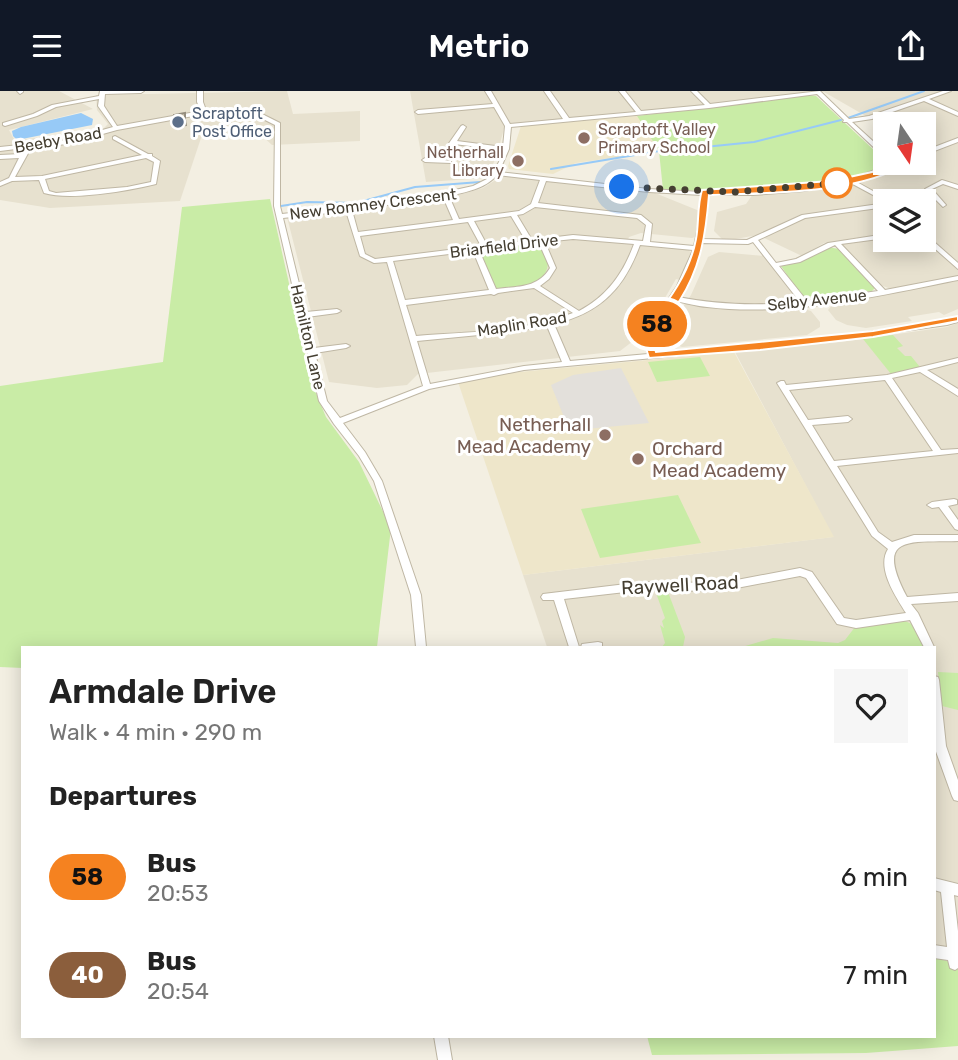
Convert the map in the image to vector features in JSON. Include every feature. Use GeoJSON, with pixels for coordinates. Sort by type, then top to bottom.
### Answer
{"type":"FeatureCollection","features":[{"type":"Feature","properties":{"kind":"street"},"geometry":{"type":"LineString","coordinates":[[5,124],[51,107],[102,94],[141,91],[140,97],[122,99]]}},
{"type":"Feature","properties":{"kind":"street"},"geometry":{"type":"LineString","coordinates":[[200,91],[200,102],[204,111]]}},
{"type":"Feature","properties":{"kind":"street"},"geometry":{"type":"LineString","coordinates":[[488,91],[509,126],[506,149],[495,173],[705,192],[774,190],[851,181],[873,173]]}},
{"type":"Feature","properties":{"kind":"street"},"geometry":{"type":"LineString","coordinates":[[547,91],[567,120]]}},
{"type":"Feature","properties":{"kind":"street"},"geometry":{"type":"LineString","coordinates":[[622,91],[640,113]]}},
{"type":"Feature","properties":{"kind":"street"},"geometry":{"type":"LineString","coordinates":[[695,91],[709,106]]}},
{"type":"Feature","properties":{"kind":"street"},"geometry":{"type":"LineString","coordinates":[[767,91],[775,97]]}},
{"type":"Feature","properties":{"kind":"street"},"geometry":{"type":"LineString","coordinates":[[509,126],[709,106],[817,91],[873,146]]}},
{"type":"Feature","properties":{"kind":"street"},"geometry":{"type":"LineString","coordinates":[[845,121],[870,118],[948,91]]}},
{"type":"Feature","properties":{"kind":"street"},"geometry":{"type":"LineString","coordinates":[[102,94],[101,106],[116,128]]}},
{"type":"Feature","properties":{"kind":"street"},"geometry":{"type":"LineString","coordinates":[[924,99],[957,113]]}},
{"type":"Feature","properties":{"kind":"street"},"geometry":{"type":"LineString","coordinates":[[418,112],[496,104]]}},
{"type":"Feature","properties":{"kind":"street","name":"Beeby Road"},"geometry":{"type":"LineString","coordinates":[[0,149],[94,137],[116,128],[204,111]]}},
{"type":"Feature","properties":{"kind":"street","name":"Hamilton Lane"},"geometry":{"type":"LineString","coordinates":[[204,111],[260,115],[278,124],[280,132],[275,192],[323,401],[362,454],[392,518],[416,595],[421,646]]}},
{"type":"Feature","properties":{"kind":"street"},"geometry":{"type":"LineString","coordinates":[[440,161],[463,127]]}},
{"type":"Feature","properties":{"kind":"street"},"geometry":{"type":"LineString","coordinates":[[43,179],[46,192],[56,195],[148,186],[154,183],[157,161],[115,138]]}},
{"type":"Feature","properties":{"kind":"street"},"geometry":{"type":"LineString","coordinates":[[936,148],[958,140]]}},
{"type":"Feature","properties":{"kind":"street"},"geometry":{"type":"LineString","coordinates":[[453,142],[506,149]]}},
{"type":"Feature","properties":{"kind":"street"},"geometry":{"type":"LineString","coordinates":[[947,144],[958,151]]}},
{"type":"Feature","properties":{"kind":"street"},"geometry":{"type":"LineString","coordinates":[[11,179],[28,147]]}},
{"type":"Feature","properties":{"kind":"street"},"geometry":{"type":"LineString","coordinates":[[0,184],[11,179],[43,179],[150,155]]}},
{"type":"Feature","properties":{"kind":"street"},"geometry":{"type":"LineString","coordinates":[[0,157],[23,156]]}},
{"type":"Feature","properties":{"kind":"street"},"geometry":{"type":"LineString","coordinates":[[425,160],[449,162]]}},
{"type":"Feature","properties":{"kind":"street","name":"New Romney Crescent"},"geometry":{"type":"LineString","coordinates":[[279,216],[446,196],[476,188],[495,173]]}},
{"type":"Feature","properties":{"kind":"street"},"geometry":{"type":"LineString","coordinates":[[534,205],[544,178]]}},
{"type":"Feature","properties":{"kind":"street"},"geometry":{"type":"LineString","coordinates":[[851,181],[873,194]]}},
{"type":"Feature","properties":{"kind":"street"},"geometry":{"type":"LineString","coordinates":[[943,205],[928,189],[942,182],[958,187]]}},
{"type":"Feature","properties":{"kind":"street"},"geometry":{"type":"LineString","coordinates":[[652,355],[648,335],[675,299],[699,245],[705,192]]}},
{"type":"Feature","properties":{"kind":"street"},"geometry":{"type":"LineString","coordinates":[[446,196],[457,221]]}},
{"type":"Feature","properties":{"kind":"street"},"geometry":{"type":"LineString","coordinates":[[356,234],[513,214],[534,205],[639,216],[649,224],[642,242]]}},
{"type":"Feature","properties":{"kind":"street"},"geometry":{"type":"LineString","coordinates":[[803,301],[755,240],[804,216],[873,205]]}},
{"type":"Feature","properties":{"kind":"street"},"geometry":{"type":"LineString","coordinates":[[348,208],[365,258],[390,261],[427,387]]}},
{"type":"Feature","properties":{"kind":"street"},"geometry":{"type":"LineString","coordinates":[[513,214],[530,242]]}},
{"type":"Feature","properties":{"kind":"street"},"geometry":{"type":"LineString","coordinates":[[470,219],[485,248]]}},
{"type":"Feature","properties":{"kind":"street","name":"Briarfield Drive"},"geometry":{"type":"LineString","coordinates":[[390,261],[582,237],[699,245],[755,240]]}},
{"type":"Feature","properties":{"kind":"street"},"geometry":{"type":"LineString","coordinates":[[774,265],[798,261],[836,243],[873,238]]}},
{"type":"Feature","properties":{"kind":"street"},"geometry":{"type":"LineString","coordinates":[[402,303],[535,286],[547,278],[553,268],[541,241]]}},
{"type":"Feature","properties":{"kind":"street","name":"Maplin Road"},"geometry":{"type":"LineString","coordinates":[[412,339],[550,323],[579,314],[609,293],[642,242]]}},
{"type":"Feature","properties":{"kind":"street"},"geometry":{"type":"LineString","coordinates":[[836,243],[883,292]]}},
{"type":"Feature","properties":{"kind":"street"},"geometry":{"type":"LineString","coordinates":[[936,246],[958,267]]}},
{"type":"Feature","properties":{"kind":"street"},"geometry":{"type":"LineString","coordinates":[[475,249],[494,293]]}},
{"type":"Feature","properties":{"kind":"street","name":"Selby Avenue"},"geometry":{"type":"LineString","coordinates":[[675,299],[733,307],[883,292],[958,278]]}},
{"type":"Feature","properties":{"kind":"street"},"geometry":{"type":"LineString","coordinates":[[535,286],[579,314]]}},
{"type":"Feature","properties":{"kind":"street"},"geometry":{"type":"LineString","coordinates":[[302,315],[337,311]]}},
{"type":"Feature","properties":{"kind":"street"},"geometry":{"type":"LineString","coordinates":[[337,422],[427,387],[498,373],[652,355],[825,340],[947,323],[958,319]]}},
{"type":"Feature","properties":{"kind":"street"},"geometry":{"type":"LineString","coordinates":[[550,323],[568,364]]}},
{"type":"Feature","properties":{"kind":"street"},"geometry":{"type":"LineString","coordinates":[[310,351],[346,346]]}},
{"type":"Feature","properties":{"kind":"street"},"geometry":{"type":"LineString","coordinates":[[892,547],[875,534],[783,385],[887,377],[958,360]]}},
{"type":"Feature","properties":{"kind":"street"},"geometry":{"type":"LineString","coordinates":[[921,369],[958,393]]}},
{"type":"Feature","properties":{"kind":"street"},"geometry":{"type":"LineString","coordinates":[[887,377],[938,452]]}},
{"type":"Feature","properties":{"kind":"street"},"geometry":{"type":"LineString","coordinates":[[808,423],[850,419]]}},
{"type":"Feature","properties":{"kind":"street"},"geometry":{"type":"LineString","coordinates":[[832,464],[955,451]]}},
{"type":"Feature","properties":{"kind":"street"},"geometry":{"type":"LineString","coordinates":[[954,502],[937,504],[958,527]]}},
{"type":"Feature","properties":{"kind":"street"},"geometry":{"type":"LineString","coordinates":[[929,646],[888,571],[887,556],[892,547],[913,538],[958,538]]}},
{"type":"Feature","properties":{"kind":"street","name":"Raywell Road"},"geometry":{"type":"LineString","coordinates":[[546,597],[643,586],[721,587],[800,572],[808,575],[841,621],[856,624],[914,616]]}},
{"type":"Feature","properties":{"kind":"street"},"geometry":{"type":"LineString","coordinates":[[558,596],[574,646]]}},
{"type":"Feature","properties":{"kind":"street"},"geometry":{"type":"LineString","coordinates":[[905,601],[958,597]]}},
{"type":"Feature","properties":{"kind":"street"},"geometry":{"type":"LineString","coordinates":[[936,710],[939,765],[958,796]]}},
{"type":"Feature","properties":{"kind":"street"},"geometry":{"type":"LineString","coordinates":[[936,952],[954,959],[947,887]]}},
{"type":"Feature","properties":{"kind":"street"},"geometry":{"type":"LineString","coordinates":[[441,1038],[445,1060]]}},
{"type":"Feature","properties":{"kind":"shaded area"},"geometry":{"type":"Polygon","coordinates":[[[0,91],[59,91],[93,109],[9,130],[15,141],[49,136],[75,137],[103,129],[108,124],[97,110],[96,95],[287,91],[293,114],[360,111],[360,141],[272,145],[261,135],[201,138],[180,201],[50,208],[0,200],[0,91]]]}},
{"type":"Feature","properties":{"kind":"shaded area"},"geometry":{"type":"Polygon","coordinates":[[[410,91],[958,91],[958,309],[944,315],[939,312],[908,317],[912,321],[866,328],[847,325],[836,320],[828,310],[834,303],[896,291],[878,284],[838,241],[824,243],[802,256],[758,235],[724,241],[714,231],[717,212],[746,204],[753,194],[845,184],[873,175],[936,175],[936,112],[873,112],[873,120],[824,92],[505,125],[496,158],[486,178],[426,182],[410,91]]]}},
{"type":"Feature","properties":{"kind":"shaded area","name":"Scraptoft Valley Primary School"},"geometry":{"type":"Polygon","coordinates":[[[637,116],[659,151],[576,163],[553,174],[509,169],[521,126],[637,116]]]}},
{"type":"Feature","properties":{"kind":"shaded area"},"geometry":{"type":"Polygon","coordinates":[[[502,176],[655,193],[702,212],[698,236],[692,238],[641,233],[629,237],[627,242],[687,249],[692,253],[681,280],[676,279],[645,332],[620,351],[418,374],[407,385],[377,388],[329,382],[287,217],[452,197],[483,188],[502,176]]]}},
{"type":"Feature","properties":{"kind":"shaded area"},"geometry":{"type":"Polygon","coordinates":[[[719,252],[765,256],[794,295],[790,300],[794,306],[811,311],[820,322],[820,327],[807,335],[682,347],[670,342],[665,333],[691,295],[708,257],[719,252]]]}},
{"type":"Feature","properties":{"kind":"shaded area"},"geometry":{"type":"Polygon","coordinates":[[[958,323],[958,967],[936,959],[936,646],[547,646],[523,575],[833,537],[735,352],[840,342],[947,327],[958,323]]]}},
{"type":"Feature","properties":{"kind":"shaded area","name":"Orchard Mead Academy"},"geometry":{"type":"Polygon","coordinates":[[[734,352],[834,537],[523,575],[458,382],[497,374],[734,352]]]}},
{"type":"Feature","properties":{"kind":"shaded area"},"geometry":{"type":"Polygon","coordinates":[[[621,368],[649,423],[586,429],[573,421],[566,422],[551,385],[573,375],[621,368]]]}},
{"type":"Feature","properties":{"kind":"green space"},"geometry":{"type":"Polygon","coordinates":[[[806,95],[816,96],[873,149],[873,171],[807,185],[778,188],[663,190],[659,151],[637,116],[806,95]]]}},
{"type":"Feature","properties":{"kind":"green space"},"geometry":{"type":"Polygon","coordinates":[[[270,199],[311,381],[326,417],[359,462],[391,528],[377,646],[21,646],[21,668],[0,667],[0,386],[163,362],[182,207],[270,199]]]}},
{"type":"Feature","properties":{"kind":"green space"},"geometry":{"type":"Polygon","coordinates":[[[538,243],[548,261],[543,276],[530,285],[496,290],[479,251],[538,243]]]}},
{"type":"Feature","properties":{"kind":"green space"},"geometry":{"type":"Polygon","coordinates":[[[828,247],[839,249],[875,288],[872,291],[802,297],[781,266],[801,262],[828,247]]]}},
{"type":"Feature","properties":{"kind":"green space"},"geometry":{"type":"Polygon","coordinates":[[[893,335],[903,346],[897,348],[905,356],[911,356],[920,367],[891,374],[863,339],[893,335]]]}},
{"type":"Feature","properties":{"kind":"green space"},"geometry":{"type":"Polygon","coordinates":[[[700,357],[710,376],[657,382],[648,362],[700,357]]]}},
{"type":"Feature","properties":{"kind":"green space"},"geometry":{"type":"Polygon","coordinates":[[[678,495],[701,543],[600,558],[581,509],[678,495]]]}},
{"type":"Feature","properties":{"kind":"green space"},"geometry":{"type":"Polygon","coordinates":[[[668,592],[685,637],[683,646],[663,646],[665,643],[660,625],[664,628],[662,621],[665,618],[656,593],[668,592]]]}},
{"type":"Feature","properties":{"kind":"green space"},"geometry":{"type":"Polygon","coordinates":[[[905,621],[914,625],[923,646],[745,646],[773,638],[838,643],[845,640],[855,627],[905,621]]]}},
{"type":"Feature","properties":{"kind":"green space"},"geometry":{"type":"Polygon","coordinates":[[[938,672],[958,673],[958,710],[942,706],[938,672]]]}},
{"type":"Feature","properties":{"kind":"green space"},"geometry":{"type":"Polygon","coordinates":[[[936,957],[958,965],[958,1046],[866,1053],[652,1055],[648,1038],[936,1038],[936,957]]]}},
{"type":"Feature","properties":{"kind":"water"},"geometry":{"type":"Polygon","coordinates":[[[81,113],[93,119],[92,125],[17,140],[13,136],[12,131],[21,127],[81,113]]]}},
{"type":"Feature","properties":{"kind":"building"},"geometry":{"type":"Polygon","coordinates":[[[185,113],[185,119],[174,121],[174,115],[185,113]]]}},
{"type":"Feature","properties":{"kind":"waterway"},"geometry":{"type":"LineString","coordinates":[[848,118],[924,91]]}},
{"type":"Feature","properties":{"kind":"waterway"},"geometry":{"type":"LineString","coordinates":[[665,151],[754,142],[841,120]]}},
{"type":"Feature","properties":{"kind":"waterway"},"geometry":{"type":"LineString","coordinates":[[551,169],[659,151]]}},
{"type":"Feature","properties":{"kind":"waterway"},"geometry":{"type":"LineString","coordinates":[[281,206],[307,202],[356,203],[415,187],[480,182]]}},
{"type":"Feature","properties":{"kind":"bus line","name":"58"},"geometry":{"type":"LineString","coordinates":[[873,174],[831,184],[774,190],[705,192],[700,241],[683,286],[648,335],[652,355],[825,340],[947,323],[958,319]]}},
{"type":"Feature","properties":{"kind":"place","name":"Scraptoft Post Office"},"geometry":{"type":"Point","coordinates":[178,122]}},
{"type":"Feature","properties":{"kind":"place","name":"Scraptoft Valley Primary School"},"geometry":{"type":"Point","coordinates":[584,138]}},
{"type":"Feature","properties":{"kind":"place","name":"Netherhall Library"},"geometry":{"type":"Point","coordinates":[518,161]}},
{"type":"Feature","properties":{"kind":"place","name":"Netherhall Mead Academy"},"geometry":{"type":"Point","coordinates":[605,435]}},
{"type":"Feature","properties":{"kind":"place","name":"Orchard Mead Academy"},"geometry":{"type":"Point","coordinates":[638,459]}},
{"type":"Feature","properties":{"kind":"route"},"geometry":{"type":"LineString","coordinates":[[622,187],[734,192],[837,183]]}}]}
